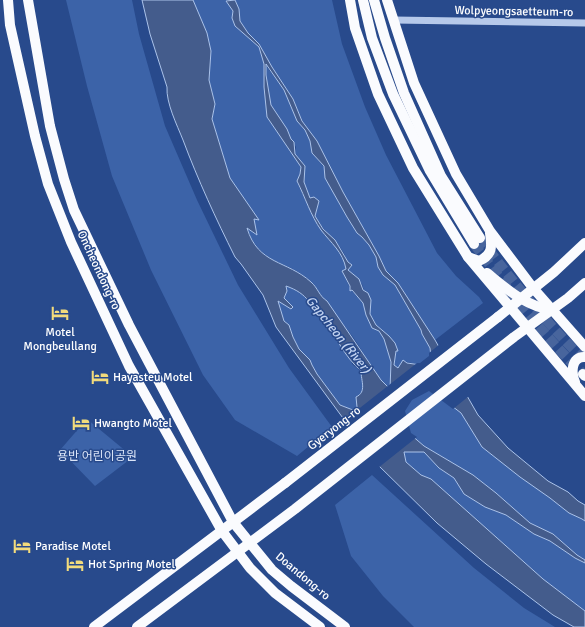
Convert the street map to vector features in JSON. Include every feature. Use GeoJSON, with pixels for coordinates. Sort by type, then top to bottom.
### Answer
{"type":"FeatureCollection","features":[{"type":"Feature","properties":{"kind":"main road","name":"Oncheondong-ro"},"geometry":{"type":"LineString","coordinates":[[8,0],[10,25],[35,136],[48,184],[71,242],[129,366],[222,531]]}},
{"type":"Feature","properties":{"kind":"main road","name":"Oncheondong-ro"},"geometry":{"type":"LineString","coordinates":[[28,0],[50,126],[74,210],[129,325],[233,522]]}},
{"type":"Feature","properties":{"kind":"main road"},"geometry":{"type":"LineString","coordinates":[[350,0],[355,28],[378,94],[413,168],[468,257],[509,308],[582,392]]}},
{"type":"Feature","properties":{"kind":"main road"},"geometry":{"type":"LineString","coordinates":[[363,0],[372,38],[393,94],[430,171],[477,241],[441,176],[404,93],[374,0]]}},
{"type":"Feature","properties":{"kind":"main road"},"geometry":{"type":"LineString","coordinates":[[386,0],[414,83],[456,174],[490,231],[533,288],[585,347]]}},
{"type":"Feature","properties":{"kind":"main road"},"geometry":{"type":"LineString","coordinates":[[468,257],[479,261],[488,255],[492,244],[490,231]]}},
{"type":"Feature","properties":{"kind":"main road","name":"Gyeryong-ro"},"geometry":{"type":"LineString","coordinates":[[94,627],[285,483],[498,317],[554,272],[585,243]]}},
{"type":"Feature","properties":{"kind":"main road"},"geometry":{"type":"LineString","coordinates":[[468,257],[522,300],[539,307],[552,310]]}},
{"type":"Feature","properties":{"kind":"main road"},"geometry":{"type":"LineString","coordinates":[[137,627],[301,504],[514,337],[568,298],[585,283]]}},
{"type":"Feature","properties":{"kind":"main road"},"geometry":{"type":"LineString","coordinates":[[582,392],[573,377],[572,370],[575,360],[585,357]]}},
{"type":"Feature","properties":{"kind":"main road","name":"Doandong-ro"},"geometry":{"type":"LineString","coordinates":[[233,522],[272,570],[345,627]]}},
{"type":"Feature","properties":{"kind":"main road"},"geometry":{"type":"LineString","coordinates":[[222,531],[250,568],[275,592],[320,627]]}},
{"type":"Feature","properties":{"kind":"street","name":"Wolpyeongsaetteum-ro"},"geometry":{"type":"LineString","coordinates":[[394,20],[585,23]]}},
{"type":"Feature","properties":{"kind":"green space"},"geometry":{"type":"Polygon","coordinates":[[[66,0],[132,0],[139,34],[165,126],[197,200],[238,285],[289,368],[332,427],[297,456],[235,420],[203,375],[151,270],[112,176],[87,86],[66,0]]]}},
{"type":"Feature","properties":{"kind":"green space"},"geometry":{"type":"Polygon","coordinates":[[[193,0],[226,0],[233,11],[232,18],[235,26],[259,47],[264,64],[264,87],[267,117],[301,167],[297,182],[305,199],[324,233],[342,256],[346,269],[342,271],[351,290],[363,303],[366,315],[372,328],[379,331],[384,339],[391,362],[390,390],[375,371],[353,337],[312,283],[294,269],[267,256],[259,250],[253,240],[247,227],[256,235],[253,218],[258,219],[230,178],[212,119],[215,104],[209,80],[211,51],[193,0]]]}},
{"type":"Feature","properties":{"kind":"green space"},"geometry":{"type":"Polygon","coordinates":[[[235,0],[332,0],[342,44],[365,107],[386,155],[437,253],[456,276],[479,297],[483,303],[435,340],[398,283],[386,271],[317,141],[303,122],[293,99],[259,44],[248,33],[240,21],[239,9],[235,0]]]}},
{"type":"Feature","properties":{"kind":"green space"},"geometry":{"type":"Polygon","coordinates":[[[265,64],[284,90],[297,121],[305,130],[310,141],[312,153],[324,167],[325,178],[347,217],[357,233],[369,245],[376,257],[378,267],[383,275],[395,285],[421,330],[430,348],[431,357],[421,365],[403,361],[398,368],[394,365],[396,351],[389,336],[376,325],[370,314],[370,309],[362,284],[348,270],[346,257],[343,252],[315,216],[319,201],[310,198],[304,182],[305,166],[295,154],[296,147],[287,129],[271,105],[265,64]]]}},
{"type":"Feature","properties":{"kind":"green space"},"geometry":{"type":"Polygon","coordinates":[[[286,286],[296,290],[308,299],[324,324],[333,330],[340,345],[351,360],[352,364],[361,372],[363,388],[362,393],[359,395],[357,407],[353,410],[340,405],[317,374],[310,360],[299,349],[289,325],[284,321],[277,300],[291,309],[293,307],[284,298],[286,286]]]}},
{"type":"Feature","properties":{"kind":"green space"},"geometry":{"type":"Polygon","coordinates":[[[430,389],[461,413],[482,447],[569,513],[585,521],[585,560],[553,534],[530,523],[473,475],[424,446],[410,434],[403,411],[410,399],[430,389]]]}},
{"type":"Feature","properties":{"kind":"green space","name":"용반 어린이공원"},"geometry":{"type":"Polygon","coordinates":[[[87,419],[133,457],[95,486],[60,450],[87,419]]]}},
{"type":"Feature","properties":{"kind":"green space"},"geometry":{"type":"Polygon","coordinates":[[[403,452],[424,452],[439,468],[454,478],[464,494],[485,507],[506,515],[534,534],[550,541],[585,563],[585,611],[543,579],[431,479],[421,475],[406,462],[403,452]]]}},
{"type":"Feature","properties":{"kind":"green space"},"geometry":{"type":"Polygon","coordinates":[[[372,475],[474,568],[524,608],[555,627],[414,627],[383,596],[351,556],[335,505],[372,475]]]}},
{"type":"Feature","properties":{"kind":"water","name":"Gapcheon (River)"},"geometry":{"type":"Polygon","coordinates":[[[142,0],[193,0],[207,33],[211,51],[209,80],[215,104],[212,119],[230,178],[259,220],[254,219],[257,235],[247,228],[252,240],[258,249],[266,256],[292,269],[313,284],[322,297],[327,301],[381,380],[390,389],[391,362],[384,339],[379,331],[372,328],[366,315],[363,303],[352,290],[350,291],[350,286],[342,271],[346,269],[342,258],[336,248],[317,225],[297,181],[301,167],[267,117],[264,87],[264,64],[259,47],[235,26],[232,18],[233,11],[226,1],[235,0],[239,9],[240,21],[248,33],[259,44],[293,99],[302,121],[317,141],[386,271],[398,283],[435,340],[478,415],[508,448],[548,481],[568,492],[585,505],[585,521],[569,513],[482,447],[461,413],[430,389],[410,399],[403,411],[410,434],[424,446],[473,475],[530,523],[553,534],[585,560],[585,563],[550,541],[534,534],[506,515],[485,507],[464,494],[454,478],[439,468],[424,452],[404,452],[406,462],[421,475],[431,479],[543,579],[585,611],[585,627],[574,627],[553,615],[486,564],[437,523],[376,463],[276,327],[263,295],[235,257],[201,185],[172,114],[168,100],[167,87],[150,34],[142,0]],[[266,64],[266,75],[271,105],[294,142],[295,154],[305,166],[304,182],[310,198],[314,197],[319,201],[315,216],[323,229],[335,240],[348,262],[352,265],[348,270],[359,279],[363,290],[368,293],[371,300],[370,314],[376,325],[395,343],[398,351],[396,351],[394,365],[398,368],[403,360],[407,363],[421,365],[431,357],[430,348],[421,330],[395,285],[383,275],[378,267],[376,257],[369,245],[357,233],[347,217],[325,178],[324,166],[312,153],[310,141],[305,130],[297,121],[284,90],[266,64]],[[286,286],[287,291],[284,298],[293,307],[291,309],[278,301],[284,321],[289,325],[299,349],[310,360],[317,374],[340,405],[353,410],[357,407],[356,397],[361,392],[363,386],[361,371],[345,352],[332,329],[325,323],[304,296],[294,289],[286,286]]]}},
{"type":"Feature","properties":{"kind":"pier"},"geometry":{"type":"Polygon","coordinates":[[[440,344],[469,396],[453,409],[429,391],[412,400],[405,411],[411,433],[417,437],[378,468],[342,422],[417,363],[420,363],[429,356],[429,353],[440,344]]]}},
{"type":"Feature","properties":{"kind":"tunnel"},"geometry":{"type":"LineString","coordinates":[[480,238],[530,302],[585,361]]}},
{"type":"Feature","properties":{"kind":"tunnel"},"geometry":{"type":"LineString","coordinates":[[474,244],[539,327],[583,374]]}},
{"type":"Feature","properties":{"kind":"place","name":"Motel Mongbeullang"},"geometry":{"type":"Point","coordinates":[60,313]}},
{"type":"Feature","properties":{"kind":"place","name":"Hayasteu Motel"},"geometry":{"type":"Point","coordinates":[100,377]}},
{"type":"Feature","properties":{"kind":"place","name":"Hwangto Motel"},"geometry":{"type":"Point","coordinates":[81,423]}},
{"type":"Feature","properties":{"kind":"place","name":"Paradise Motel"},"geometry":{"type":"Point","coordinates":[22,546]}},
{"type":"Feature","properties":{"kind":"place","name":"Hot Spring Motel"},"geometry":{"type":"Point","coordinates":[75,564]}}]}
